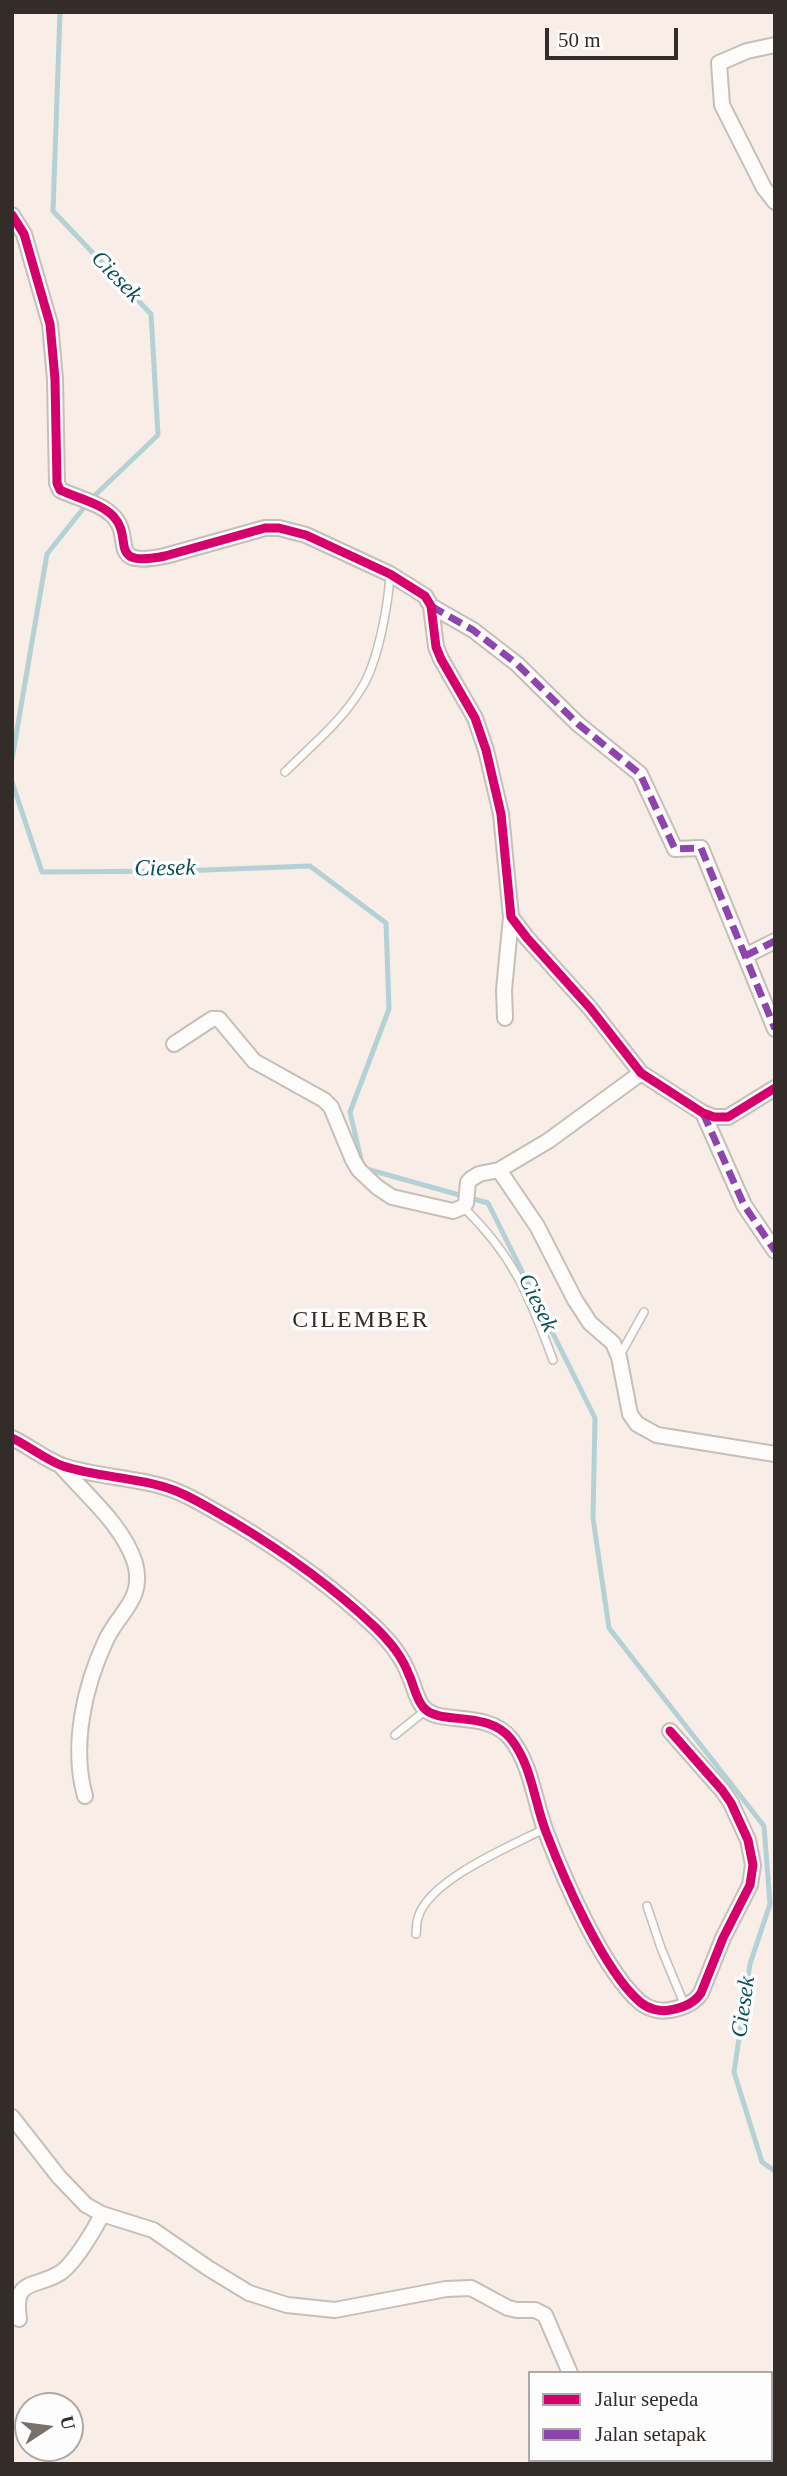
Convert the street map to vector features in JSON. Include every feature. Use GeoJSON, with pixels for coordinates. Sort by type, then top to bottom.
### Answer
{"type":"FeatureCollection","features":[{"type":"Feature","properties":{"kind":"street"},"geometry":{"type":"LineString","coordinates":[[775,45],[747,51],[719,63],[718,71],[722,105],[764,188],[775,202]]}},
{"type":"Feature","properties":{"kind":"street"},"geometry":{"type":"LineString","coordinates":[[12,215],[24,234],[50,324],[54,349],[57,483],[60,491],[101,507],[117,521],[124,549],[133,557],[148,559],[165,556],[273,527],[306,535],[390,574],[425,596],[430,606],[436,647],[478,725],[495,781],[501,814],[511,917],[504,989],[505,1018]]}},
{"type":"Feature","properties":{"kind":"street"},"geometry":{"type":"LineString","coordinates":[[430,606],[473,630],[517,664],[578,724],[640,774],[675,849],[701,848],[775,1029]]}},
{"type":"Feature","properties":{"kind":"street"},"geometry":{"type":"LineString","coordinates":[[511,917],[583,1000],[641,1073],[703,1113],[714,1117],[728,1117],[775,1088]]}},
{"type":"Feature","properties":{"kind":"street"},"geometry":{"type":"LineString","coordinates":[[745,956],[775,941]]}},
{"type":"Feature","properties":{"kind":"street"},"geometry":{"type":"LineString","coordinates":[[174,1044],[212,1020],[219,1019],[254,1061],[324,1100],[331,1107],[359,1170],[377,1186],[392,1197],[447,1210],[465,1205],[468,1182],[477,1175],[499,1170],[548,1141],[641,1073]]}},
{"type":"Feature","properties":{"kind":"street"},"geometry":{"type":"LineString","coordinates":[[703,1113],[744,1205],[775,1251]]}},
{"type":"Feature","properties":{"kind":"street"},"geometry":{"type":"LineString","coordinates":[[499,1170],[537,1226],[575,1300],[590,1323],[611,1339],[620,1357],[629,1414],[637,1424],[649,1433],[775,1454]]}},
{"type":"Feature","properties":{"kind":"street"},"geometry":{"type":"LineString","coordinates":[[12,1438],[61,1466],[174,1490],[273,1546],[312,1572],[391,1644],[402,1658],[419,1701],[426,1710],[434,1714],[485,1722],[509,1737],[526,1766],[545,1829],[567,1882],[618,1976],[640,2002],[664,2011],[692,2003],[701,1993],[723,1938],[750,1885],[752,1865],[743,1829],[722,1790],[670,1731]]}},
{"type":"Feature","properties":{"kind":"street"},"geometry":{"type":"LineString","coordinates":[[61,1466],[122,1537],[134,1560],[137,1573],[133,1600],[106,1639],[79,1730],[79,1768],[85,1796]]}},
{"type":"Feature","properties":{"kind":"street"},"geometry":{"type":"LineString","coordinates":[[12,2117],[59,2177],[86,2205],[102,2214],[153,2230],[249,2293],[287,2305],[343,2309],[457,2288],[471,2288],[508,2308],[534,2310],[547,2318],[569,2371]]}},
{"type":"Feature","properties":{"kind":"street"},"geometry":{"type":"LineString","coordinates":[[19,2319],[17,2305],[20,2291],[29,2283],[62,2272],[85,2244],[102,2214]]}},
{"type":"Feature","properties":{"kind":"lane"},"geometry":{"type":"LineString","coordinates":[[285,772],[331,727],[361,690],[370,669],[388,600],[390,574]]}},
{"type":"Feature","properties":{"kind":"lane"},"geometry":{"type":"LineString","coordinates":[[465,1205],[514,1267],[534,1309],[553,1360]]}},
{"type":"Feature","properties":{"kind":"lane"},"geometry":{"type":"LineString","coordinates":[[620,1357],[644,1312]]}},
{"type":"Feature","properties":{"kind":"lane"},"geometry":{"type":"LineString","coordinates":[[395,1735],[426,1710]]}},
{"type":"Feature","properties":{"kind":"lane"},"geometry":{"type":"LineString","coordinates":[[416,1934],[420,1912],[446,1883],[478,1861],[545,1829]]}},
{"type":"Feature","properties":{"kind":"lane"},"geometry":{"type":"LineString","coordinates":[[647,1906],[685,2006]]}},
{"type":"Feature","properties":{"kind":"waterway","name":"Ciesek"},"geometry":{"type":"LineString","coordinates":[[12,759],[47,554],[90,500],[158,435],[151,314],[53,211],[60,12]]}},
{"type":"Feature","properties":{"kind":"waterway","name":"Ciesek"},"geometry":{"type":"LineString","coordinates":[[12,782],[42,872],[310,866],[386,923],[389,1009],[350,1112],[363,1168],[488,1203],[595,1418],[593,1518],[609,1628],[764,1826],[770,1904],[750,1964],[734,2072],[762,2162],[775,2171]]}},
{"type":"Feature","properties":{"kind":"marked path"},"geometry":{"type":"LineString","coordinates":[[431,606],[473,630],[517,664],[578,724],[640,774],[675,849],[701,848],[775,1029]]}},
{"type":"Feature","properties":{"kind":"marked path"},"geometry":{"type":"LineString","coordinates":[[745,956],[775,941]]}},
{"type":"Feature","properties":{"kind":"marked path"},"geometry":{"type":"LineString","coordinates":[[703,1113],[744,1205],[775,1251]]}},
{"type":"Feature","properties":{"kind":"cycle path"},"geometry":{"type":"LineString","coordinates":[[12,215],[24,234],[50,324],[55,379],[57,483],[60,490],[109,512],[120,525],[128,555],[135,558],[165,556],[265,528],[279,528],[306,535],[390,574],[425,596],[431,606],[436,647],[475,718],[486,750],[501,814],[511,917],[590,1008],[641,1073],[703,1113],[714,1117],[728,1117],[775,1088]]}},
{"type":"Feature","properties":{"kind":"cycle path"},"geometry":{"type":"LineString","coordinates":[[12,1438],[63,1466],[176,1491],[232,1521],[307,1570],[376,1628],[403,1662],[424,1708],[441,1716],[490,1724],[501,1730],[511,1739],[524,1761],[554,1851],[599,1947],[612,1969],[640,2002],[662,2011],[687,2005],[701,1993],[723,1938],[750,1885],[753,1865],[748,1840],[731,1803],[670,1731]]}},
{"type":"Feature","properties":{"kind":"district","name":"CILEMBER"},"geometry":{"type":"Point","coordinates":[361,1321]}}]}
